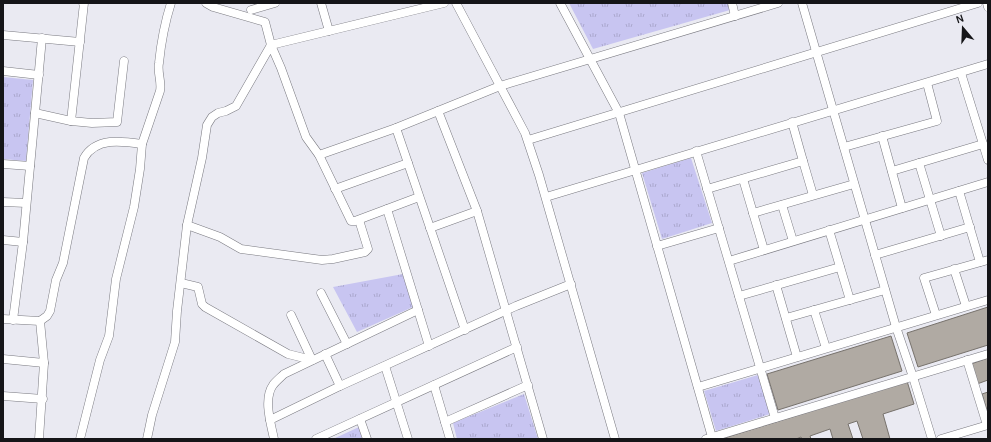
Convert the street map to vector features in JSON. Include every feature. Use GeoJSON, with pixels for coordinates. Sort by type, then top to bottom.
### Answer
{"type":"FeatureCollection","features":[{"type":"Feature","properties":{"kind":"street"},"geometry":{"type":"LineString","coordinates":[[71,121],[83,3]]}},
{"type":"Feature","properties":{"kind":"street"},"geometry":{"type":"LineString","coordinates":[[80,439],[100,360],[109,336],[116,279],[134,206],[140,169],[142,144],[161,86],[158,75],[158,64],[171,3]]}},
{"type":"Feature","properties":{"kind":"street"},"geometry":{"type":"LineString","coordinates":[[206,3],[213,7],[265,22],[271,45],[306,137],[319,154],[351,221],[353,222],[359,220],[419,197]]}},
{"type":"Feature","properties":{"kind":"street"},"geometry":{"type":"LineString","coordinates":[[253,19],[250,6],[275,3]]}},
{"type":"Feature","properties":{"kind":"street"},"geometry":{"type":"LineString","coordinates":[[321,3],[329,31]]}},
{"type":"Feature","properties":{"kind":"street"},"geometry":{"type":"LineString","coordinates":[[147,439],[152,415],[175,342],[187,225],[209,121],[218,113],[236,106],[271,45],[444,3]]}},
{"type":"Feature","properties":{"kind":"street"},"geometry":{"type":"LineString","coordinates":[[456,3],[528,140],[546,197],[615,439]]}},
{"type":"Feature","properties":{"kind":"street"},"geometry":{"type":"LineString","coordinates":[[560,3],[619,113],[698,387],[709,438],[988,354]]}},
{"type":"Feature","properties":{"kind":"street"},"geometry":{"type":"LineString","coordinates":[[732,3],[736,16]]}},
{"type":"Feature","properties":{"kind":"street"},"geometry":{"type":"LineString","coordinates":[[319,154],[396,128],[500,86],[778,3]]}},
{"type":"Feature","properties":{"kind":"street"},"geometry":{"type":"LineString","coordinates":[[802,3],[896,327],[932,439]]}},
{"type":"Feature","properties":{"kind":"street"},"geometry":{"type":"LineString","coordinates":[[528,140],[978,3]]}},
{"type":"Feature","properties":{"kind":"street"},"geometry":{"type":"LineString","coordinates":[[987,3],[988,7]]}},
{"type":"Feature","properties":{"kind":"street"},"geometry":{"type":"LineString","coordinates":[[3,35],[80,42]]}},
{"type":"Feature","properties":{"kind":"street"},"geometry":{"type":"LineString","coordinates":[[13,320],[42,38]]}},
{"type":"Feature","properties":{"kind":"street"},"geometry":{"type":"LineString","coordinates":[[35,113],[71,121],[92,123],[117,122],[124,61]]}},
{"type":"Feature","properties":{"kind":"street"},"geometry":{"type":"LineString","coordinates":[[546,197],[988,64]]}},
{"type":"Feature","properties":{"kind":"street"},"geometry":{"type":"LineString","coordinates":[[3,71],[39,75]]}},
{"type":"Feature","properties":{"kind":"street"},"geometry":{"type":"LineString","coordinates":[[961,73],[988,160]]}},
{"type":"Feature","properties":{"kind":"street"},"geometry":{"type":"LineString","coordinates":[[844,147],[937,120],[927,83]]}},
{"type":"Feature","properties":{"kind":"street"},"geometry":{"type":"LineString","coordinates":[[438,111],[477,212],[543,439]]}},
{"type":"Feature","properties":{"kind":"street"},"geometry":{"type":"LineString","coordinates":[[792,122],[813,195]]}},
{"type":"Feature","properties":{"kind":"street"},"geometry":{"type":"LineString","coordinates":[[396,128],[465,330]]}},
{"type":"Feature","properties":{"kind":"street"},"geometry":{"type":"LineString","coordinates":[[882,136],[902,208]]}},
{"type":"Feature","properties":{"kind":"street"},"geometry":{"type":"LineString","coordinates":[[3,319],[40,322],[50,311],[56,280],[63,263],[84,158],[88,151],[108,142],[118,141],[142,144]]}},
{"type":"Feature","properties":{"kind":"street"},"geometry":{"type":"LineString","coordinates":[[892,171],[983,144]]}},
{"type":"Feature","properties":{"kind":"street"},"geometry":{"type":"LineString","coordinates":[[696,151],[775,418]]}},
{"type":"Feature","properties":{"kind":"street"},"geometry":{"type":"LineString","coordinates":[[707,189],[803,161]]}},
{"type":"Feature","properties":{"kind":"street"},"geometry":{"type":"LineString","coordinates":[[335,189],[408,163]]}},
{"type":"Feature","properties":{"kind":"street"},"geometry":{"type":"LineString","coordinates":[[919,163],[941,236]]}},
{"type":"Feature","properties":{"kind":"street"},"geometry":{"type":"LineString","coordinates":[[3,164],[30,166]]}},
{"type":"Feature","properties":{"kind":"street"},"geometry":{"type":"LineString","coordinates":[[743,179],[764,250]]}},
{"type":"Feature","properties":{"kind":"street"},"geometry":{"type":"LineString","coordinates":[[729,261],[988,182]]}},
{"type":"Feature","properties":{"kind":"street"},"geometry":{"type":"LineString","coordinates":[[753,214],[854,184]]}},
{"type":"Feature","properties":{"kind":"street"},"geometry":{"type":"LineString","coordinates":[[936,315],[924,278],[984,261],[970,227],[959,191]]}},
{"type":"Feature","properties":{"kind":"street"},"geometry":{"type":"LineString","coordinates":[[3,202],[26,203]]}},
{"type":"Feature","properties":{"kind":"street"},"geometry":{"type":"LineString","coordinates":[[782,205],[793,241]]}},
{"type":"Feature","properties":{"kind":"street"},"geometry":{"type":"LineString","coordinates":[[387,209],[429,346]]}},
{"type":"Feature","properties":{"kind":"street"},"geometry":{"type":"LineString","coordinates":[[430,228],[477,212]]}},
{"type":"Feature","properties":{"kind":"street"},"geometry":{"type":"LineString","coordinates":[[187,225],[220,237],[241,249],[328,260],[365,252],[368,248],[359,220]]}},
{"type":"Feature","properties":{"kind":"street"},"geometry":{"type":"LineString","coordinates":[[875,255],[970,227]]}},
{"type":"Feature","properties":{"kind":"street"},"geometry":{"type":"LineString","coordinates":[[657,246],[719,228]]}},
{"type":"Feature","properties":{"kind":"street"},"geometry":{"type":"LineString","coordinates":[[829,230],[850,300]]}},
{"type":"Feature","properties":{"kind":"street"},"geometry":{"type":"LineString","coordinates":[[3,240],[22,242]]}},
{"type":"Feature","properties":{"kind":"street"},"geometry":{"type":"LineString","coordinates":[[739,296],[840,267]]}},
{"type":"Feature","properties":{"kind":"street"},"geometry":{"type":"LineString","coordinates":[[954,269],[966,306]]}},
{"type":"Feature","properties":{"kind":"street"},"geometry":{"type":"LineString","coordinates":[[181,283],[198,287],[202,304],[205,307],[288,354],[312,360]]}},
{"type":"Feature","properties":{"kind":"street"},"geometry":{"type":"LineString","coordinates":[[270,420],[340,386],[506,311],[571,284]]}},
{"type":"Feature","properties":{"kind":"street"},"geometry":{"type":"LineString","coordinates":[[776,285],[798,357]]}},
{"type":"Feature","properties":{"kind":"street"},"geometry":{"type":"LineString","coordinates":[[786,318],[885,290]]}},
{"type":"Feature","properties":{"kind":"street"},"geometry":{"type":"LineString","coordinates":[[321,293],[347,344]]}},
{"type":"Feature","properties":{"kind":"street"},"geometry":{"type":"LineString","coordinates":[[698,387],[988,300]]}},
{"type":"Feature","properties":{"kind":"street"},"geometry":{"type":"LineString","coordinates":[[274,439],[268,401],[272,386],[284,374],[418,310]]}},
{"type":"Feature","properties":{"kind":"street"},"geometry":{"type":"LineString","coordinates":[[814,310],[826,348]]}},
{"type":"Feature","properties":{"kind":"street"},"geometry":{"type":"LineString","coordinates":[[291,316],[312,360]]}},
{"type":"Feature","properties":{"kind":"street"},"geometry":{"type":"LineString","coordinates":[[39,439],[43,399],[44,363],[40,322]]}},
{"type":"Feature","properties":{"kind":"street"},"geometry":{"type":"LineString","coordinates":[[316,439],[517,347]]}},
{"type":"Feature","properties":{"kind":"street"},"geometry":{"type":"LineString","coordinates":[[325,354],[340,386]]}},
{"type":"Feature","properties":{"kind":"street"},"geometry":{"type":"LineString","coordinates":[[3,359],[44,363]]}},
{"type":"Feature","properties":{"kind":"street"},"geometry":{"type":"LineString","coordinates":[[940,439],[987,425],[968,360]]}},
{"type":"Feature","properties":{"kind":"street"},"geometry":{"type":"LineString","coordinates":[[385,366],[408,439]]}},
{"type":"Feature","properties":{"kind":"street"},"geometry":{"type":"LineString","coordinates":[[434,385],[450,439]]}},
{"type":"Feature","properties":{"kind":"street"},"geometry":{"type":"LineString","coordinates":[[445,422],[528,386]]}},
{"type":"Feature","properties":{"kind":"street"},"geometry":{"type":"LineString","coordinates":[[3,401],[3,396],[43,399]]}},
{"type":"Feature","properties":{"kind":"street"},"geometry":{"type":"LineString","coordinates":[[360,419],[367,439]]}},
{"type":"Feature","properties":{"kind":"green space"},"geometry":{"type":"Polygon","coordinates":[[[569,3],[728,3],[730,10],[593,49],[569,3]]]}},
{"type":"Feature","properties":{"kind":"green space"},"geometry":{"type":"Polygon","coordinates":[[[3,77],[33,80],[26,161],[3,159],[3,77]]]}},
{"type":"Feature","properties":{"kind":"green space"},"geometry":{"type":"Polygon","coordinates":[[[691,158],[712,223],[662,239],[642,173],[691,158]]]}},
{"type":"Feature","properties":{"kind":"green space"},"geometry":{"type":"Polygon","coordinates":[[[403,274],[413,307],[357,332],[333,287],[403,274]]]}},
{"type":"Feature","properties":{"kind":"green space"},"geometry":{"type":"Polygon","coordinates":[[[758,375],[770,414],[716,431],[704,391],[758,375]]]}},
{"type":"Feature","properties":{"kind":"green space"},"geometry":{"type":"Polygon","coordinates":[[[524,394],[538,439],[457,439],[453,423],[524,394]]]}},
{"type":"Feature","properties":{"kind":"green space"},"geometry":{"type":"Polygon","coordinates":[[[359,427],[362,439],[333,439],[359,427]]]}},
{"type":"Feature","properties":{"kind":"building"},"geometry":{"type":"Polygon","coordinates":[[[988,307],[988,345],[918,367],[907,333],[988,307]]]}},
{"type":"Feature","properties":{"kind":"building"},"geometry":{"type":"Polygon","coordinates":[[[891,336],[902,371],[778,410],[767,374],[891,336]]]}},
{"type":"Feature","properties":{"kind":"building"},"geometry":{"type":"Polygon","coordinates":[[[988,358],[988,380],[977,384],[971,364],[988,358]]]}},
{"type":"Feature","properties":{"kind":"building"},"geometry":{"type":"Polygon","coordinates":[[[907,381],[914,404],[883,414],[890,439],[863,439],[857,421],[848,424],[853,439],[833,439],[830,429],[810,436],[811,439],[802,439],[801,437],[796,439],[721,439],[907,381]]]}},
{"type":"Feature","properties":{"kind":"building"},"geometry":{"type":"Polygon","coordinates":[[[988,392],[988,414],[982,394],[988,392]]]}}]}
